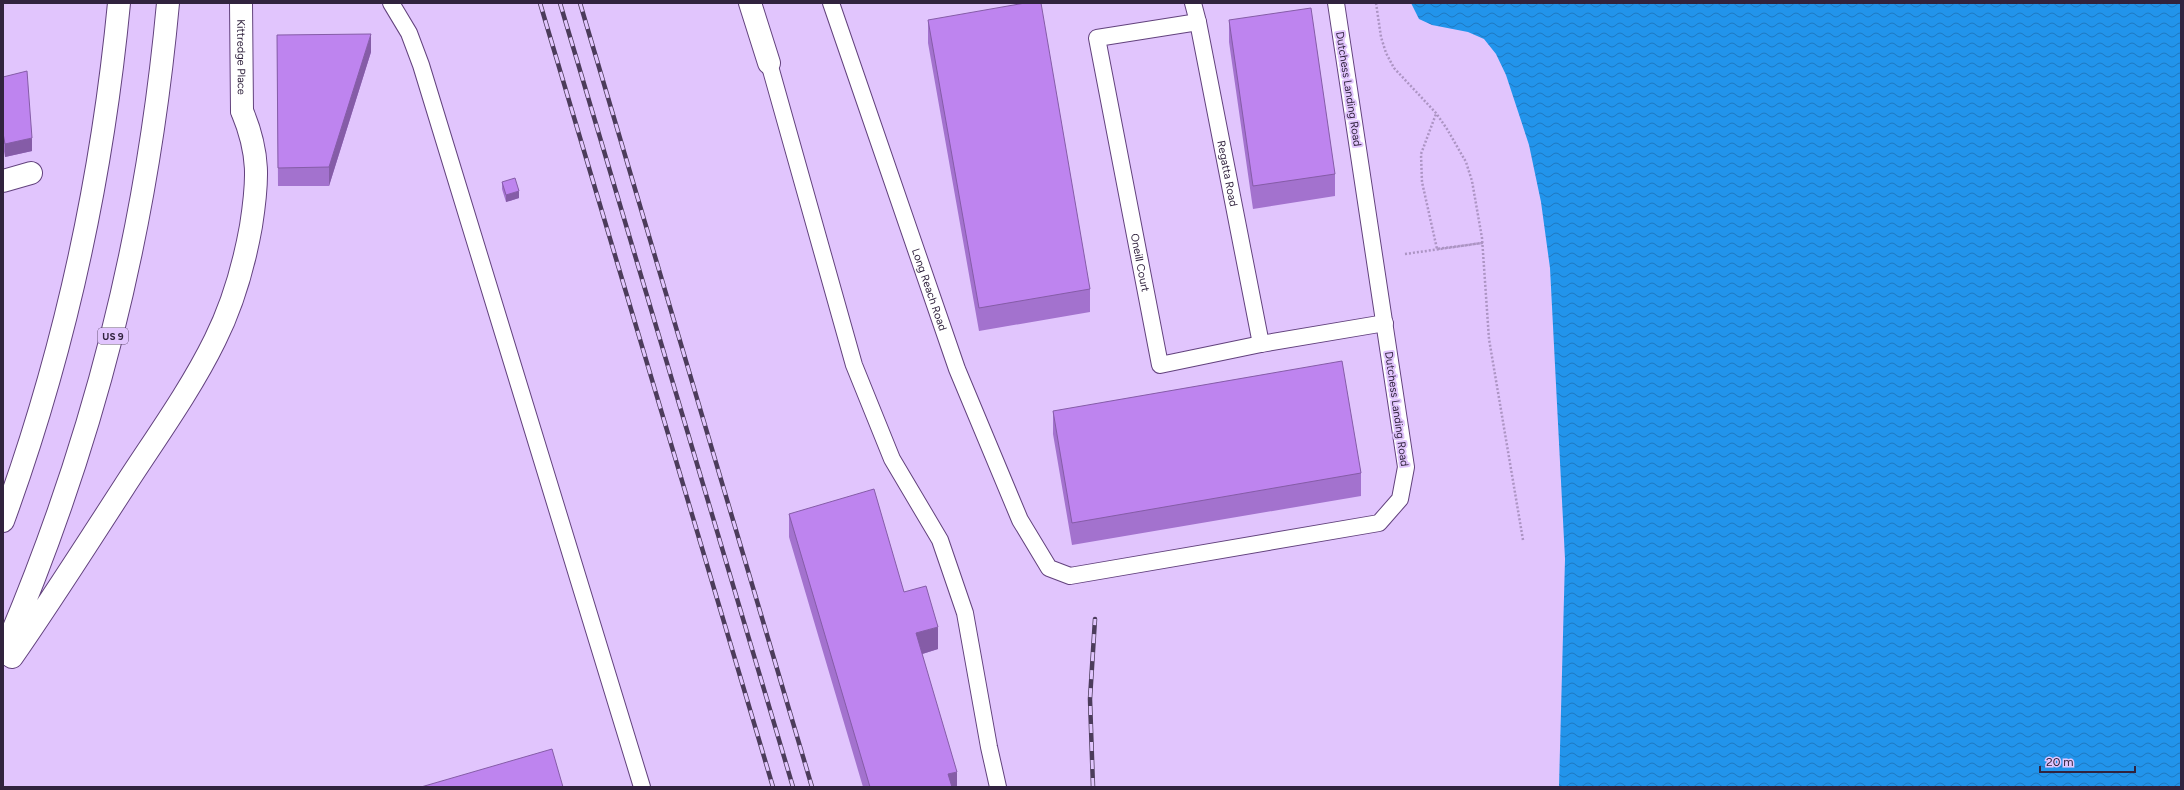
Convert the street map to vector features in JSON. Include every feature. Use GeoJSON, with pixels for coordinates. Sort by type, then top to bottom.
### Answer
{"type":"FeatureCollection","features":[{"type":"Feature","properties":{"kind":"main road"},"geometry":{"type":"LineString","coordinates":[[3,521],[47,387],[76,274],[88,218],[108,105],[118,3]]}},
{"type":"Feature","properties":{"kind":"main road","name":"US 9"},"geometry":{"type":"LineString","coordinates":[[3,654],[61,508],[111,342],[136,237],[147,173],[156,115],[168,3]]}},
{"type":"Feature","properties":{"kind":"main road","name":"Kittredge Place"},"geometry":{"type":"LineString","coordinates":[[3,669],[63,582],[194,379],[216,339],[235,292],[253,213],[257,158],[254,142],[242,111],[241,3]]}},
{"type":"Feature","properties":{"kind":"main road"},"geometry":{"type":"LineString","coordinates":[[750,3],[769,63]]}},
{"type":"Feature","properties":{"kind":"main road"},"geometry":{"type":"LineString","coordinates":[[3,181],[31,173]]}},
{"type":"Feature","properties":{"kind":"lane"},"geometry":{"type":"LineString","coordinates":[[391,3],[409,33],[421,65],[642,787]]}},
{"type":"Feature","properties":{"kind":"lane","name":"Long Reach Road"},"geometry":{"type":"LineString","coordinates":[[831,3],[957,369],[1020,520],[1049,568]]}},
{"type":"Feature","properties":{"kind":"lane","name":"Regatta Road"},"geometry":{"type":"LineString","coordinates":[[1193,3],[1261,344]]}},
{"type":"Feature","properties":{"kind":"lane","name":"Dutchess Landing Road"},"geometry":{"type":"LineString","coordinates":[[1049,568],[1070,576],[1379,523],[1400,499],[1406,467],[1336,3]]}},
{"type":"Feature","properties":{"kind":"lane","name":"Oneill Court"},"geometry":{"type":"LineString","coordinates":[[1198,22],[1097,38],[1160,365],[1261,344],[1385,324]]}},
{"type":"Feature","properties":{"kind":"lane"},"geometry":{"type":"LineString","coordinates":[[769,63],[854,365],[892,459],[940,540],[965,613],[989,747],[998,787]]}},
{"type":"Feature","properties":{"kind":"path"},"geometry":{"type":"LineString","coordinates":[[1376,3],[1381,37],[1386,53],[1394,68],[1436,113],[1458,145],[1466,162],[1477,200],[1482,243],[1489,339],[1523,540]]}},
{"type":"Feature","properties":{"kind":"path"},"geometry":{"type":"LineString","coordinates":[[1436,113],[1421,154],[1422,182],[1437,249],[1482,243]]}},
{"type":"Feature","properties":{"kind":"path"},"geometry":{"type":"LineString","coordinates":[[1405,254],[1482,243]]}},
{"type":"Feature","properties":{"kind":"water"},"geometry":{"type":"Polygon","coordinates":[[[1411,3],[2181,3],[2181,787],[1559,787],[1565,559],[1550,268],[1541,202],[1529,145],[1506,75],[1496,54],[1484,39],[1468,32],[1432,25],[1419,19],[1411,3]]]}},
{"type":"Feature","properties":{"kind":"building"},"geometry":{"type":"Polygon","coordinates":[[[1025,3],[1041,3],[1090,289],[979,308],[928,20],[1025,3]]]}},
{"type":"Feature","properties":{"kind":"building"},"geometry":{"type":"Polygon","coordinates":[[[1311,8],[1335,174],[1253,186],[1229,20],[1311,8]]]}},
{"type":"Feature","properties":{"kind":"building"},"geometry":{"type":"Polygon","coordinates":[[[371,34],[329,167],[278,168],[277,35],[371,34]]]}},
{"type":"Feature","properties":{"kind":"building"},"geometry":{"type":"Polygon","coordinates":[[[27,71],[32,138],[5,144],[3,133],[3,77],[27,71]]]}},
{"type":"Feature","properties":{"kind":"building"},"geometry":{"type":"Polygon","coordinates":[[[515,178],[519,191],[506,195],[502,182],[515,178]]]}},
{"type":"Feature","properties":{"kind":"building"},"geometry":{"type":"Polygon","coordinates":[[[1342,361],[1361,473],[1072,523],[1053,411],[1342,361]]]}},
{"type":"Feature","properties":{"kind":"building"},"geometry":{"type":"Polygon","coordinates":[[[874,489],[904,592],[926,586],[938,627],[916,633],[957,772],[948,774],[952,787],[870,787],[789,514],[874,489]]]}},
{"type":"Feature","properties":{"kind":"building"},"geometry":{"type":"Polygon","coordinates":[[[552,749],[563,787],[421,787],[552,749]]]}},
{"type":"Feature","properties":{"kind":"railway"},"geometry":{"type":"LineString","coordinates":[[540,3],[773,787]]}},
{"type":"Feature","properties":{"kind":"railway"},"geometry":{"type":"LineString","coordinates":[[560,3],[793,787]]}},
{"type":"Feature","properties":{"kind":"railway"},"geometry":{"type":"LineString","coordinates":[[580,3],[812,787]]}},
{"type":"Feature","properties":{"kind":"railway"},"geometry":{"type":"LineString","coordinates":[[1093,787],[1090,699],[1095,619]]}}]}
